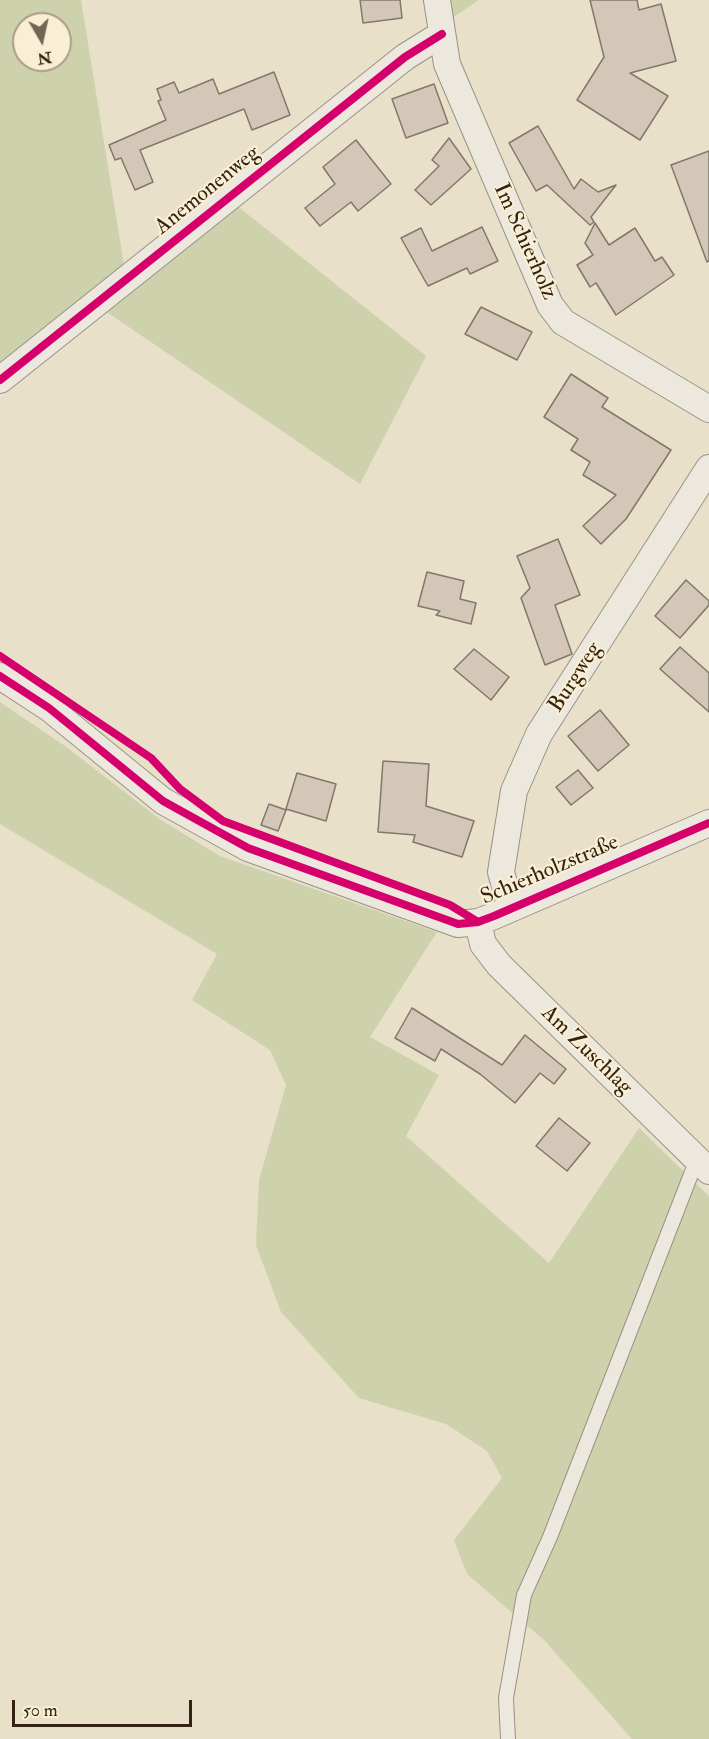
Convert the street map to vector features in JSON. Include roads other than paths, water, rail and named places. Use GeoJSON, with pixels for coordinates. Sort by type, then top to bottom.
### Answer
{"type":"FeatureCollection","features":[{"type":"Feature","properties":{"kind":"street","name":"Im Schierholz"},"geometry":{"type":"LineString","coordinates":[[437,0],[447,64],[550,305],[563,322],[709,409]]}},
{"type":"Feature","properties":{"kind":"street","name":"Anemonenweg"},"geometry":{"type":"LineString","coordinates":[[0,380],[405,57],[442,34]]}},
{"type":"Feature","properties":{"kind":"street","name":"Burgweg"},"geometry":{"type":"LineString","coordinates":[[512,908],[503,881],[503,861],[514,791],[539,734],[709,468]]}},
{"type":"Feature","properties":{"kind":"street","name":"Schierholzstraße"},"geometry":{"type":"LineString","coordinates":[[0,676],[50,708],[163,801],[248,848],[458,924],[478,922],[709,823]]}},
{"type":"Feature","properties":{"kind":"street","name":"Am Zuschlag"},"geometry":{"type":"LineString","coordinates":[[478,922],[483,944],[499,966],[703,1165]]}},
{"type":"Feature","properties":{"kind":"lane"},"geometry":{"type":"LineString","coordinates":[[508,1739],[506,1698],[524,1595],[703,1165]]}}]}
